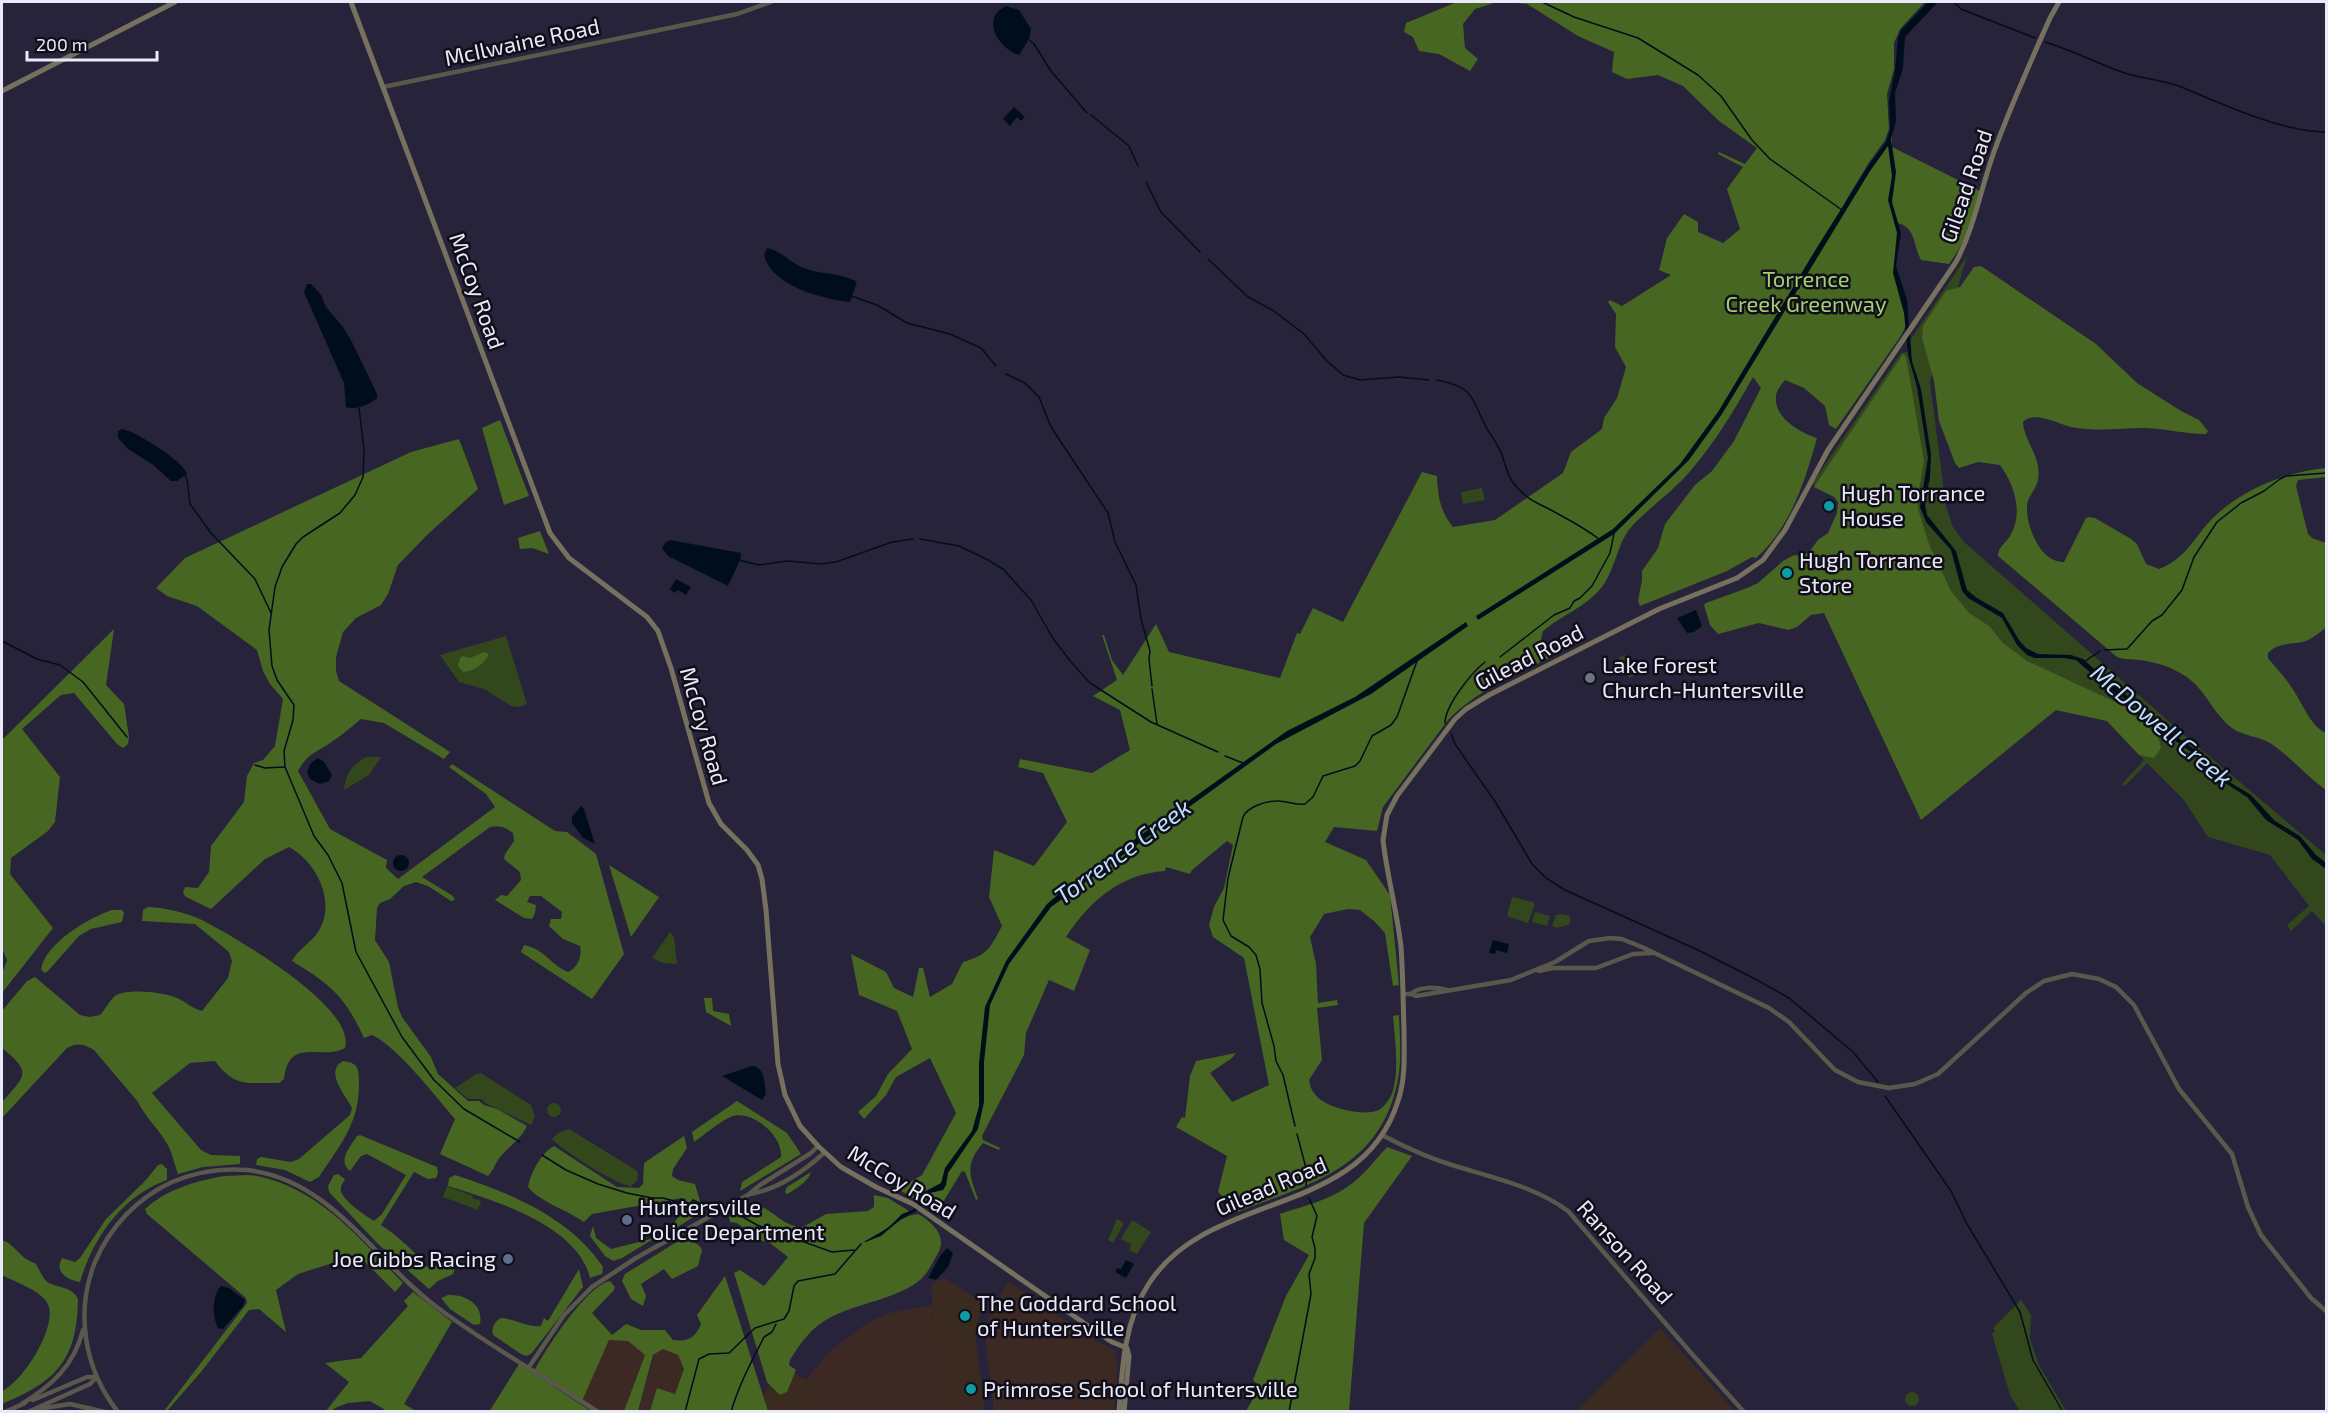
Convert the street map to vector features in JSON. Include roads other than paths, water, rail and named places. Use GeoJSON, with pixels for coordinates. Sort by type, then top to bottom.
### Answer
{"type":"FeatureCollection","features":[{"type":"Feature","properties":{"kind":"main road"},"geometry":{"type":"LineString","coordinates":[[2,91],[175,2]]}},
{"type":"Feature","properties":{"kind":"main road","name":"McCoy Road"},"geometry":{"type":"LineString","coordinates":[[351,2],[550,533],[569,558],[655,625],[671,668],[709,804],[721,824],[747,849],[758,865],[765,902],[779,1072],[790,1106],[800,1126],[824,1153],[856,1176],[913,1204],[1093,1330],[1112,1342],[1127,1347]]}},
{"type":"Feature","properties":{"kind":"main road","name":"Gilead Road"},"geometry":{"type":"LineString","coordinates":[[1119,1412],[1123,1355],[1136,1309],[1148,1285],[1163,1265],[1182,1247],[1211,1230],[1332,1180],[1361,1160],[1382,1134],[1394,1113],[1402,1086],[1404,1061],[1401,948],[1384,847],[1384,828],[1393,803],[1440,737],[1461,713],[1489,695],[1659,609],[1737,578],[1752,568],[1776,544],[1828,450],[1950,272],[1965,246],[1995,149],[2050,18],[2059,2]]}},
{"type":"Feature","properties":{"kind":"main road","name":"Gilead Road"},"geometry":{"type":"LineString","coordinates":[[1125,1412],[1129,1356],[1127,1347]]}},
{"type":"Feature","properties":{"kind":"street","name":"McIlwaine Road"},"geometry":{"type":"LineString","coordinates":[[383,87],[737,14],[771,2]]}},
{"type":"Feature","properties":{"kind":"street"},"geometry":{"type":"LineString","coordinates":[[1536,971],[1577,947],[1598,939],[1622,939],[1769,1008],[1789,1022],[1835,1070],[1858,1082],[1882,1088],[1915,1084],[1938,1074],[2026,993],[2044,981],[2072,974],[2110,984],[2120,990],[2134,1005],[2179,1089],[2232,1154],[2251,1215],[2261,1235],[2311,1299],[2326,1311]]}},
{"type":"Feature","properties":{"kind":"street"},"geometry":{"type":"LineString","coordinates":[[1403,994],[1416,996],[1504,982],[1552,968],[1596,968],[1633,954],[1653,953]]}},
{"type":"Feature","properties":{"kind":"street","name":"Ranson Road"},"geometry":{"type":"LineString","coordinates":[[1382,1134],[1421,1154],[1536,1193],[1556,1202],[1568,1211],[1744,1412]]}},
{"type":"Feature","properties":{"kind":"street"},"geometry":{"type":"LineString","coordinates":[[529,1367],[564,1315],[591,1287],[636,1258],[748,1195],[760,1185],[795,1165],[818,1146]]}},
{"type":"Feature","properties":{"kind":"street"},"geometry":{"type":"LineString","coordinates":[[748,1195],[762,1192],[794,1178],[824,1153]]}},
{"type":"Feature","properties":{"kind":"street"},"geometry":{"type":"LineString","coordinates":[[22,1404],[47,1388],[64,1370],[77,1349],[84,1324],[86,1297],[93,1266],[110,1234],[129,1211],[151,1194],[177,1180],[214,1171],[244,1170],[282,1178],[313,1193],[345,1220],[400,1277],[437,1308],[598,1412]]}},
{"type":"Feature","properties":{"kind":"street"},"geometry":{"type":"LineString","coordinates":[[84,1324],[88,1354],[97,1377],[118,1412]]}},
{"type":"Feature","properties":{"kind":"street"},"geometry":{"type":"LineString","coordinates":[[5,1412],[87,1377],[97,1377]]}},
{"type":"Feature","properties":{"kind":"street"},"geometry":{"type":"LineString","coordinates":[[29,1412],[90,1384],[97,1377]]}},
{"type":"Feature","properties":{"kind":"street"},"geometry":{"type":"LineString","coordinates":[[29,1412],[70,1404],[105,1412]]}},
{"type":"Feature","properties":{"kind":"water","name":"McDowell Creek"},"geometry":{"type":"Polygon","coordinates":[[[1928,2],[1938,2],[1905,37],[1903,68],[1895,93],[1896,121],[1891,139],[1896,172],[1892,202],[1901,233],[1896,266],[1907,300],[1912,361],[1921,389],[1931,455],[1925,504],[1927,515],[1956,551],[1967,590],[2003,613],[2026,648],[2038,654],[2071,655],[2083,659],[2118,690],[2141,704],[2171,733],[2207,758],[2228,781],[2251,795],[2275,821],[2300,836],[2326,863],[2326,869],[2312,859],[2298,840],[2266,820],[2247,797],[2222,781],[2204,761],[2160,730],[2137,706],[2108,688],[2076,660],[2035,658],[2027,655],[2017,645],[2002,618],[1968,598],[1962,591],[1951,550],[1926,522],[1920,507],[1928,458],[1917,387],[1908,355],[1904,313],[1893,273],[1897,233],[1888,200],[1892,176],[1888,146],[1870,171],[1722,414],[1689,460],[1614,534],[1478,620],[1476,616],[1613,529],[1680,464],[1718,412],[1816,249],[1870,163],[1886,142],[1890,130],[1889,101],[1898,38],[1901,30],[1928,2]]]}},
{"type":"Feature","properties":{"kind":"water"},"geometry":{"type":"Polygon","coordinates":[[[1006,6],[1019,10],[1031,29],[1029,39],[1019,55],[1005,47],[993,26],[994,18],[1006,6]]]}},
{"type":"Feature","properties":{"kind":"water"},"geometry":{"type":"Polygon","coordinates":[[[1014,107],[1025,117],[1021,121],[1017,117],[1010,126],[1003,119],[1014,107]]]}},
{"type":"Feature","properties":{"kind":"water"},"geometry":{"type":"Polygon","coordinates":[[[767,248],[777,251],[801,267],[857,282],[850,302],[826,298],[787,283],[769,266],[764,255],[767,248]]]}},
{"type":"Feature","properties":{"kind":"water"},"geometry":{"type":"Polygon","coordinates":[[[307,284],[311,284],[321,295],[326,307],[352,342],[377,394],[377,398],[370,403],[358,407],[346,407],[344,383],[304,292],[307,284]]]}},
{"type":"Feature","properties":{"kind":"water"},"geometry":{"type":"Polygon","coordinates":[[[122,429],[158,447],[184,468],[187,474],[177,481],[171,481],[152,464],[128,449],[118,438],[118,431],[122,429]]]}},
{"type":"Feature","properties":{"kind":"water"},"geometry":{"type":"Polygon","coordinates":[[[670,540],[741,553],[728,586],[668,556],[662,548],[670,540]]]}},
{"type":"Feature","properties":{"kind":"water"},"geometry":{"type":"Polygon","coordinates":[[[676,579],[691,587],[686,595],[678,590],[674,593],[670,589],[676,579]]]}},
{"type":"Feature","properties":{"kind":"water"},"geometry":{"type":"Polygon","coordinates":[[[1696,610],[1702,626],[1694,632],[1687,633],[1677,618],[1696,610]]]}},
{"type":"Feature","properties":{"kind":"water"},"geometry":{"type":"Polygon","coordinates":[[[1466,622],[1468,626],[1371,694],[1276,744],[1051,907],[1009,964],[990,1005],[984,1062],[984,1102],[978,1129],[948,1173],[943,1190],[930,1193],[918,1210],[901,1219],[881,1236],[862,1243],[888,1228],[902,1214],[913,1210],[926,1191],[941,1183],[945,1168],[972,1131],[979,1106],[979,1063],[985,1007],[1006,961],[1047,904],[1287,731],[1355,697],[1466,622]]]}},
{"type":"Feature","properties":{"kind":"water"},"geometry":{"type":"Polygon","coordinates":[[[318,758],[324,762],[332,775],[329,781],[320,784],[310,779],[307,772],[311,763],[318,758]]]}},
{"type":"Feature","properties":{"kind":"water"},"geometry":{"type":"Polygon","coordinates":[[[581,806],[595,844],[583,838],[572,823],[572,817],[581,806]]]}},
{"type":"Feature","properties":{"kind":"water"},"geometry":{"type":"Polygon","coordinates":[[[398,855],[404,855],[409,863],[407,869],[398,871],[393,866],[393,860],[398,855]]]}},
{"type":"Feature","properties":{"kind":"water"},"geometry":{"type":"Polygon","coordinates":[[[1493,940],[1509,944],[1507,953],[1496,950],[1495,954],[1489,953],[1493,940]]]}},
{"type":"Feature","properties":{"kind":"water"},"geometry":{"type":"Polygon","coordinates":[[[752,1066],[757,1067],[762,1073],[766,1094],[762,1100],[722,1076],[752,1066]]]}},
{"type":"Feature","properties":{"kind":"water"},"geometry":{"type":"Polygon","coordinates":[[[947,1248],[953,1253],[948,1267],[936,1280],[928,1278],[940,1256],[947,1248]]]}},
{"type":"Feature","properties":{"kind":"water"},"geometry":{"type":"Polygon","coordinates":[[[1126,1260],[1134,1264],[1126,1278],[1115,1272],[1117,1268],[1121,1269],[1126,1260]]]}},
{"type":"Feature","properties":{"kind":"water"},"geometry":{"type":"Polygon","coordinates":[[[221,1286],[229,1288],[245,1300],[243,1306],[223,1329],[218,1328],[214,1312],[216,1294],[221,1286]]]}},
{"type":"Feature","properties":{"kind":"waterway"},"geometry":{"type":"LineString","coordinates":[[1542,2],[1574,17],[1638,38],[1698,75],[1721,96],[1752,140],[1770,159],[1842,210]]}},
{"type":"Feature","properties":{"kind":"waterway"},"geometry":{"type":"LineString","coordinates":[[1954,2],[1961,9],[2035,38]]}},
{"type":"Feature","properties":{"kind":"waterway"},"geometry":{"type":"LineString","coordinates":[[1028,39],[1034,44],[1051,71],[1087,113]]}},
{"type":"Feature","properties":{"kind":"waterway"},"geometry":{"type":"LineString","coordinates":[[2045,42],[2122,72],[2177,85],[2236,110],[2272,122],[2308,131],[2326,132]]}},
{"type":"Feature","properties":{"kind":"waterway"},"geometry":{"type":"LineString","coordinates":[[1091,115],[1129,146],[1138,166]]}},
{"type":"Feature","properties":{"kind":"waterway"},"geometry":{"type":"LineString","coordinates":[[1146,182],[1161,212],[1200,252]]}},
{"type":"Feature","properties":{"kind":"waterway"},"geometry":{"type":"LineString","coordinates":[[1208,259],[1248,297],[1274,311],[1304,334],[1326,360],[1343,375],[1360,380],[1399,377],[1429,380]]}},
{"type":"Feature","properties":{"kind":"waterway"},"geometry":{"type":"LineString","coordinates":[[851,296],[877,305],[907,323],[950,334],[981,348],[996,366]]}},
{"type":"Feature","properties":{"kind":"waterway"},"geometry":{"type":"LineString","coordinates":[[1006,374],[1025,383],[1039,397],[1051,427],[1108,513],[1115,542],[1136,585],[1141,619],[1150,651],[1152,686]]}},
{"type":"Feature","properties":{"kind":"waterway"},"geometry":{"type":"LineString","coordinates":[[1437,380],[1464,389],[1472,398],[1500,451],[1510,478],[1523,493],[1599,539]]}},
{"type":"Feature","properties":{"kind":"waterway"},"geometry":{"type":"LineString","coordinates":[[359,408],[364,450],[363,477],[355,495],[340,513],[296,544],[282,567],[275,587],[269,630],[272,666],[277,680],[294,705],[293,720],[284,751],[285,767],[314,836],[328,855],[342,883],[356,952],[402,1037],[434,1080],[464,1109],[520,1142]]}},
{"type":"Feature","properties":{"kind":"waterway","name":"McDowell Creek"},"geometry":{"type":"LineString","coordinates":[[2104,650],[2127,649],[2152,621],[2162,615],[2182,590],[2194,557],[2217,522],[2241,503],[2286,476],[2326,473]]}},
{"type":"Feature","properties":{"kind":"waterway"},"geometry":{"type":"LineString","coordinates":[[185,476],[190,504],[211,533],[255,579],[271,613]]}},
{"type":"Feature","properties":{"kind":"waterway"},"geometry":{"type":"LineString","coordinates":[[1500,657],[1554,615],[1570,608],[1574,601],[1592,586],[1610,553],[1614,534]]}},
{"type":"Feature","properties":{"kind":"waterway"},"geometry":{"type":"LineString","coordinates":[[739,560],[759,565],[788,561],[821,564],[836,562],[892,542],[913,539]]}},
{"type":"Feature","properties":{"kind":"waterway"},"geometry":{"type":"LineString","coordinates":[[920,539],[959,546],[1003,569],[1031,600],[1052,637],[1090,683],[1151,722],[1218,752]]}},
{"type":"Feature","properties":{"kind":"waterway"},"geometry":{"type":"LineString","coordinates":[[2,641],[37,659],[60,665],[83,682],[127,737]]}},
{"type":"Feature","properties":{"kind":"waterway","name":"McDowell Creek"},"geometry":{"type":"LineString","coordinates":[[2084,662],[2100,651]]}},
{"type":"Feature","properties":{"kind":"waterway"},"geometry":{"type":"LineString","coordinates":[[1295,1126],[1262,1003],[1260,969],[1256,955],[1249,947],[1231,936],[1223,920],[1228,878],[1243,817],[1257,805],[1267,802],[1305,804],[1313,797],[1323,776],[1355,766],[1360,761],[1372,736],[1391,725],[1397,717],[1417,661]]}},
{"type":"Feature","properties":{"kind":"waterway"},"geometry":{"type":"LineString","coordinates":[[1445,723],[1449,708],[1460,690],[1485,662]]}},
{"type":"Feature","properties":{"kind":"waterway"},"geometry":{"type":"LineString","coordinates":[[1152,689],[1157,724]]}},
{"type":"Feature","properties":{"kind":"waterway"},"geometry":{"type":"LineString","coordinates":[[1451,733],[1455,744],[1496,803],[1532,864],[1546,878],[1565,890],[1698,950],[1789,998],[1853,1052],[1878,1082]]}},
{"type":"Feature","properties":{"kind":"waterway"},"geometry":{"type":"LineString","coordinates":[[1225,756],[1243,763]]}},
{"type":"Feature","properties":{"kind":"waterway"},"geometry":{"type":"LineString","coordinates":[[255,765],[265,768],[284,767]]}},
{"type":"Feature","properties":{"kind":"waterway"},"geometry":{"type":"LineString","coordinates":[[1885,1096],[1951,1191],[1967,1224],[2020,1312],[2033,1360],[2063,1412]]}},
{"type":"Feature","properties":{"kind":"waterway"},"geometry":{"type":"LineString","coordinates":[[1297,1134],[1307,1172],[1306,1186]]}},
{"type":"Feature","properties":{"kind":"waterway"},"geometry":{"type":"LineString","coordinates":[[542,1155],[566,1170],[598,1184],[627,1193],[663,1198],[689,1205],[693,1200],[706,1206]]}},
{"type":"Feature","properties":{"kind":"waterway"},"geometry":{"type":"LineString","coordinates":[[1289,1412],[1311,1294],[1309,1274],[1315,1258],[1312,1237],[1317,1216],[1309,1198]]}},
{"type":"Feature","properties":{"kind":"waterway"},"geometry":{"type":"LineString","coordinates":[[736,1213],[757,1225],[832,1252],[854,1250]]}},
{"type":"Feature","properties":{"kind":"waterway","name":"Torrence Creek"},"geometry":{"type":"LineString","coordinates":[[685,1412],[699,1359],[709,1354],[729,1353],[755,1328],[784,1319],[789,1311],[794,1286],[798,1281],[835,1274],[861,1244]]}},
{"type":"Feature","properties":{"kind":"waterway"},"geometry":{"type":"LineString","coordinates":[[731,1412],[742,1382],[764,1337],[772,1332],[776,1324]]}},
{"type":"Feature","properties":{"kind":"place","name":"Hugh Torrance House"},"geometry":{"type":"Point","coordinates":[1829,506]}},
{"type":"Feature","properties":{"kind":"place","name":"Hugh Torrance Store"},"geometry":{"type":"Point","coordinates":[1787,573]}},
{"type":"Feature","properties":{"kind":"place","name":"Lake Forest Church-Huntersville"},"geometry":{"type":"Point","coordinates":[1590,678]}},
{"type":"Feature","properties":{"kind":"place","name":"Huntersville Police Department"},"geometry":{"type":"Point","coordinates":[627,1220]}},
{"type":"Feature","properties":{"kind":"place","name":"Joe Gibbs Racing"},"geometry":{"type":"Point","coordinates":[508,1259]}},
{"type":"Feature","properties":{"kind":"place","name":"The Goddard School of Huntersville"},"geometry":{"type":"Point","coordinates":[965,1316]}},
{"type":"Feature","properties":{"kind":"place","name":"Primrose School of Huntersville"},"geometry":{"type":"Point","coordinates":[971,1389]}},
{"type":"Feature","properties":{"kind":"park label","name":"Torrence Creek Greenway"},"geometry":{"type":"Point","coordinates":[1806,292]}}]}
